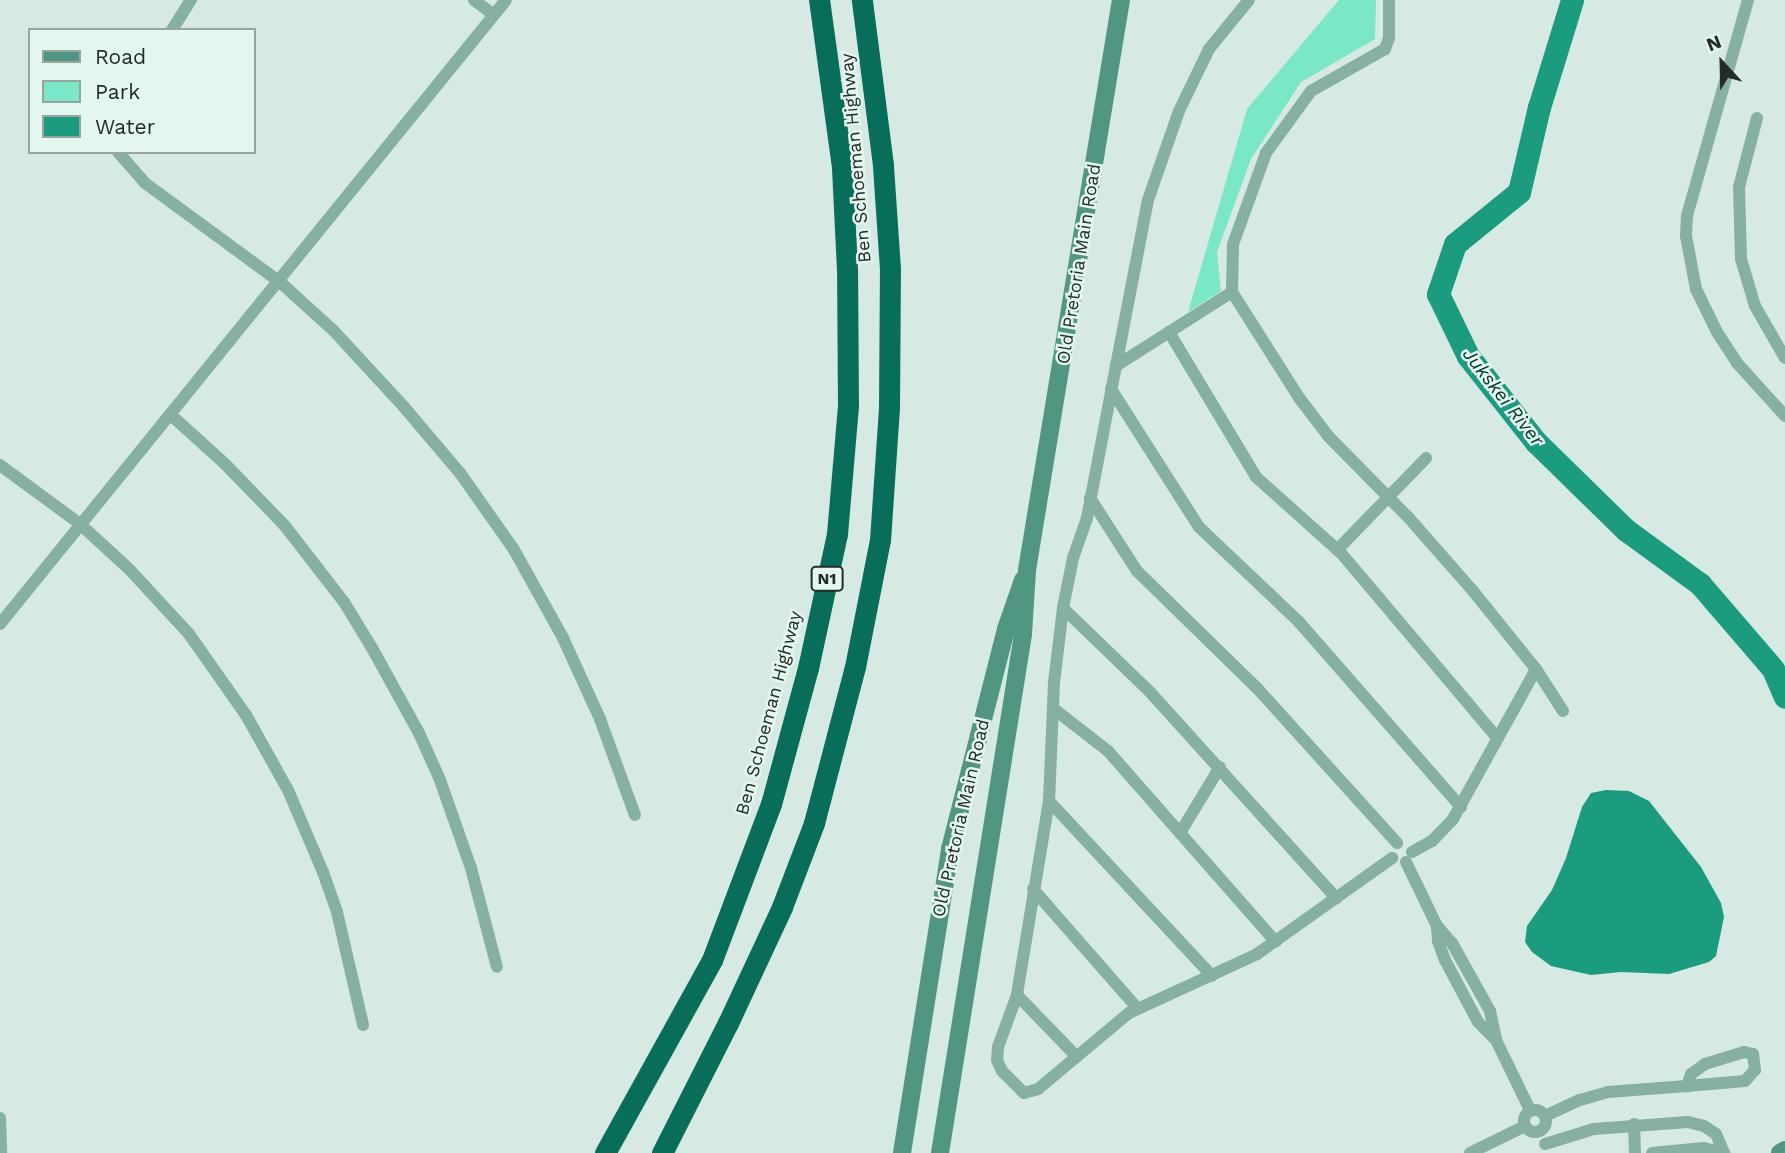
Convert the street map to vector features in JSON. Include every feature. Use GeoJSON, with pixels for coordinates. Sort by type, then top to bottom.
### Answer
{"type":"FeatureCollection","features":[{"type":"Feature","properties":{"kind":"highway","name":"Ben Schoeman Highway"},"geometry":{"type":"LineString","coordinates":[[605,1153],[712,960],[771,804],[807,668],[837,534],[848,405],[847,271],[842,167],[819,0]]}},
{"type":"Feature","properties":{"kind":"highway","name":"Ben Schoeman Highway"},"geometry":{"type":"LineString","coordinates":[[663,1151],[729,1023],[782,907],[814,823],[844,716],[880,540],[889,407],[890,269],[883,164],[862,0]]}},
{"type":"Feature","properties":{"kind":"main road","name":"Old Pretoria Main Road"},"geometry":{"type":"LineString","coordinates":[[942,1149],[1023,634],[1027,570],[1121,0]]}},
{"type":"Feature","properties":{"kind":"main road","name":"Old Pretoria Main Road"},"geometry":{"type":"LineString","coordinates":[[900,1151],[950,849],[1006,629],[1027,570]]}},
{"type":"Feature","properties":{"kind":"main road"},"geometry":{"type":"LineString","coordinates":[[1780,1153],[1785,1150]]}},
{"type":"Feature","properties":{"kind":"street"},"geometry":{"type":"LineString","coordinates":[[173,28],[191,0]]}},
{"type":"Feature","properties":{"kind":"street"},"geometry":{"type":"LineString","coordinates":[[474,0],[494,15]]}},
{"type":"Feature","properties":{"kind":"street"},"geometry":{"type":"LineString","coordinates":[[0,624],[506,0]]}},
{"type":"Feature","properties":{"kind":"street"},"geometry":{"type":"LineString","coordinates":[[1249,0],[1209,48],[1179,111],[1148,200],[1090,498],[1063,608],[1049,801],[1017,995],[1002,1035],[997,1060],[1002,1071],[1019,1091],[1024,1093],[1038,1089],[1115,1023],[1137,1008],[1212,976],[1276,942],[1392,858]]}},
{"type":"Feature","properties":{"kind":"street"},"geometry":{"type":"LineString","coordinates":[[1389,0],[1389,38],[1385,49],[1311,91],[1266,153],[1233,244],[1232,292],[1300,399],[1329,437],[1388,497],[1473,591],[1536,669],[1563,711]]}},
{"type":"Feature","properties":{"kind":"street"},"geometry":{"type":"LineString","coordinates":[[1748,0],[1687,215],[1686,236],[1696,289],[1717,332],[1737,363],[1785,416]]}},
{"type":"Feature","properties":{"kind":"street"},"geometry":{"type":"LineString","coordinates":[[1757,118],[1739,187],[1741,259],[1755,306],[1785,358]]}},
{"type":"Feature","properties":{"kind":"street"},"geometry":{"type":"LineString","coordinates":[[120,154],[145,183],[280,282],[356,354],[460,473],[513,548],[582,677],[635,815]]}},
{"type":"Feature","properties":{"kind":"street"},"geometry":{"type":"LineString","coordinates":[[1116,366],[1232,292]]}},
{"type":"Feature","properties":{"kind":"street"},"geometry":{"type":"LineString","coordinates":[[1169,332],[1256,477],[1337,550],[1498,739]]}},
{"type":"Feature","properties":{"kind":"street"},"geometry":{"type":"LineString","coordinates":[[1111,389],[1199,527],[1299,622],[1461,807]]}},
{"type":"Feature","properties":{"kind":"street"},"geometry":{"type":"LineString","coordinates":[[171,415],[225,464],[285,526],[344,602],[372,648],[419,733],[440,780],[471,868],[497,967]]}},
{"type":"Feature","properties":{"kind":"street"},"geometry":{"type":"LineString","coordinates":[[1337,550],[1426,458]]}},
{"type":"Feature","properties":{"kind":"street"},"geometry":{"type":"LineString","coordinates":[[0,465],[80,524],[130,570],[189,635],[223,679],[267,748],[306,828],[327,883],[349,959],[363,1025]]}},
{"type":"Feature","properties":{"kind":"street"},"geometry":{"type":"LineString","coordinates":[[1090,498],[1151,586],[1204,633],[1257,688],[1397,844],[1408,845],[1409,857],[1437,926],[1459,955],[1486,1005],[1492,1018],[1496,1041]]}},
{"type":"Feature","properties":{"kind":"street"},"geometry":{"type":"LineString","coordinates":[[1063,608],[1150,692],[1336,898]]}},
{"type":"Feature","properties":{"kind":"street"},"geometry":{"type":"LineString","coordinates":[[1392,858],[1398,863],[1444,830],[1461,807],[1536,669]]}},
{"type":"Feature","properties":{"kind":"street"},"geometry":{"type":"LineString","coordinates":[[1054,709],[1108,751],[1276,942]]}},
{"type":"Feature","properties":{"kind":"street"},"geometry":{"type":"LineString","coordinates":[[1180,833],[1220,767]]}},
{"type":"Feature","properties":{"kind":"street"},"geometry":{"type":"LineString","coordinates":[[1049,801],[1212,976]]}},
{"type":"Feature","properties":{"kind":"street"},"geometry":{"type":"LineString","coordinates":[[1392,858],[1392,850],[1397,844]]}},
{"type":"Feature","properties":{"kind":"street"},"geometry":{"type":"LineString","coordinates":[[1033,889],[1137,1008]]}},
{"type":"Feature","properties":{"kind":"street"},"geometry":{"type":"LineString","coordinates":[[1437,926],[1438,941],[1445,960],[1473,1013],[1496,1041],[1530,1110]]}},
{"type":"Feature","properties":{"kind":"street"},"geometry":{"type":"LineString","coordinates":[[1017,995],[1077,1056]]}},
{"type":"Feature","properties":{"kind":"street"},"geometry":{"type":"LineString","coordinates":[[1545,1116],[1594,1095],[1686,1086],[1749,1079],[1755,1070],[1754,1054],[1744,1052],[1705,1064],[1691,1074],[1686,1086]]}},
{"type":"Feature","properties":{"kind":"street"},"geometry":{"type":"LineString","coordinates":[[1530,1110],[1541,1111],[1545,1116],[1546,1123],[1539,1131],[1529,1131],[1525,1126],[1524,1119],[1530,1110]]}},
{"type":"Feature","properties":{"kind":"street"},"geometry":{"type":"LineString","coordinates":[[0,1118],[1,1153]]}},
{"type":"Feature","properties":{"kind":"street"},"geometry":{"type":"LineString","coordinates":[[1539,1131],[1547,1149],[1571,1134],[1634,1124],[1688,1122],[1704,1126],[1716,1134],[1724,1153]]}},
{"type":"Feature","properties":{"kind":"street"},"geometry":{"type":"LineString","coordinates":[[1634,1124],[1635,1153]]}},
{"type":"Feature","properties":{"kind":"street"},"geometry":{"type":"LineString","coordinates":[[1470,1153],[1525,1126]]}},
{"type":"Feature","properties":{"kind":"street"},"geometry":{"type":"LineString","coordinates":[[1652,1153],[1704,1148],[1724,1153]]}},
{"type":"Feature","properties":{"kind":"green space"},"geometry":{"type":"Polygon","coordinates":[[[1339,0],[1376,0],[1375,39],[1301,82],[1251,159],[1217,252],[1221,291],[1188,312],[1247,109],[1339,0]]]}},
{"type":"Feature","properties":{"kind":"water"},"geometry":{"type":"Polygon","coordinates":[[[1606,790],[1629,791],[1649,801],[1701,867],[1721,903],[1724,917],[1716,956],[1709,962],[1669,974],[1621,972],[1591,975],[1551,966],[1532,952],[1525,942],[1527,926],[1552,890],[1566,858],[1582,807],[1591,793],[1606,790]]]}},
{"type":"Feature","properties":{"kind":"waterway","name":"Jukskei River"},"geometry":{"type":"LineString","coordinates":[[1572,0],[1539,107],[1519,192],[1455,244],[1438,294],[1468,356],[1536,442],[1626,530],[1700,584],[1773,669],[1785,697]]}}]}
